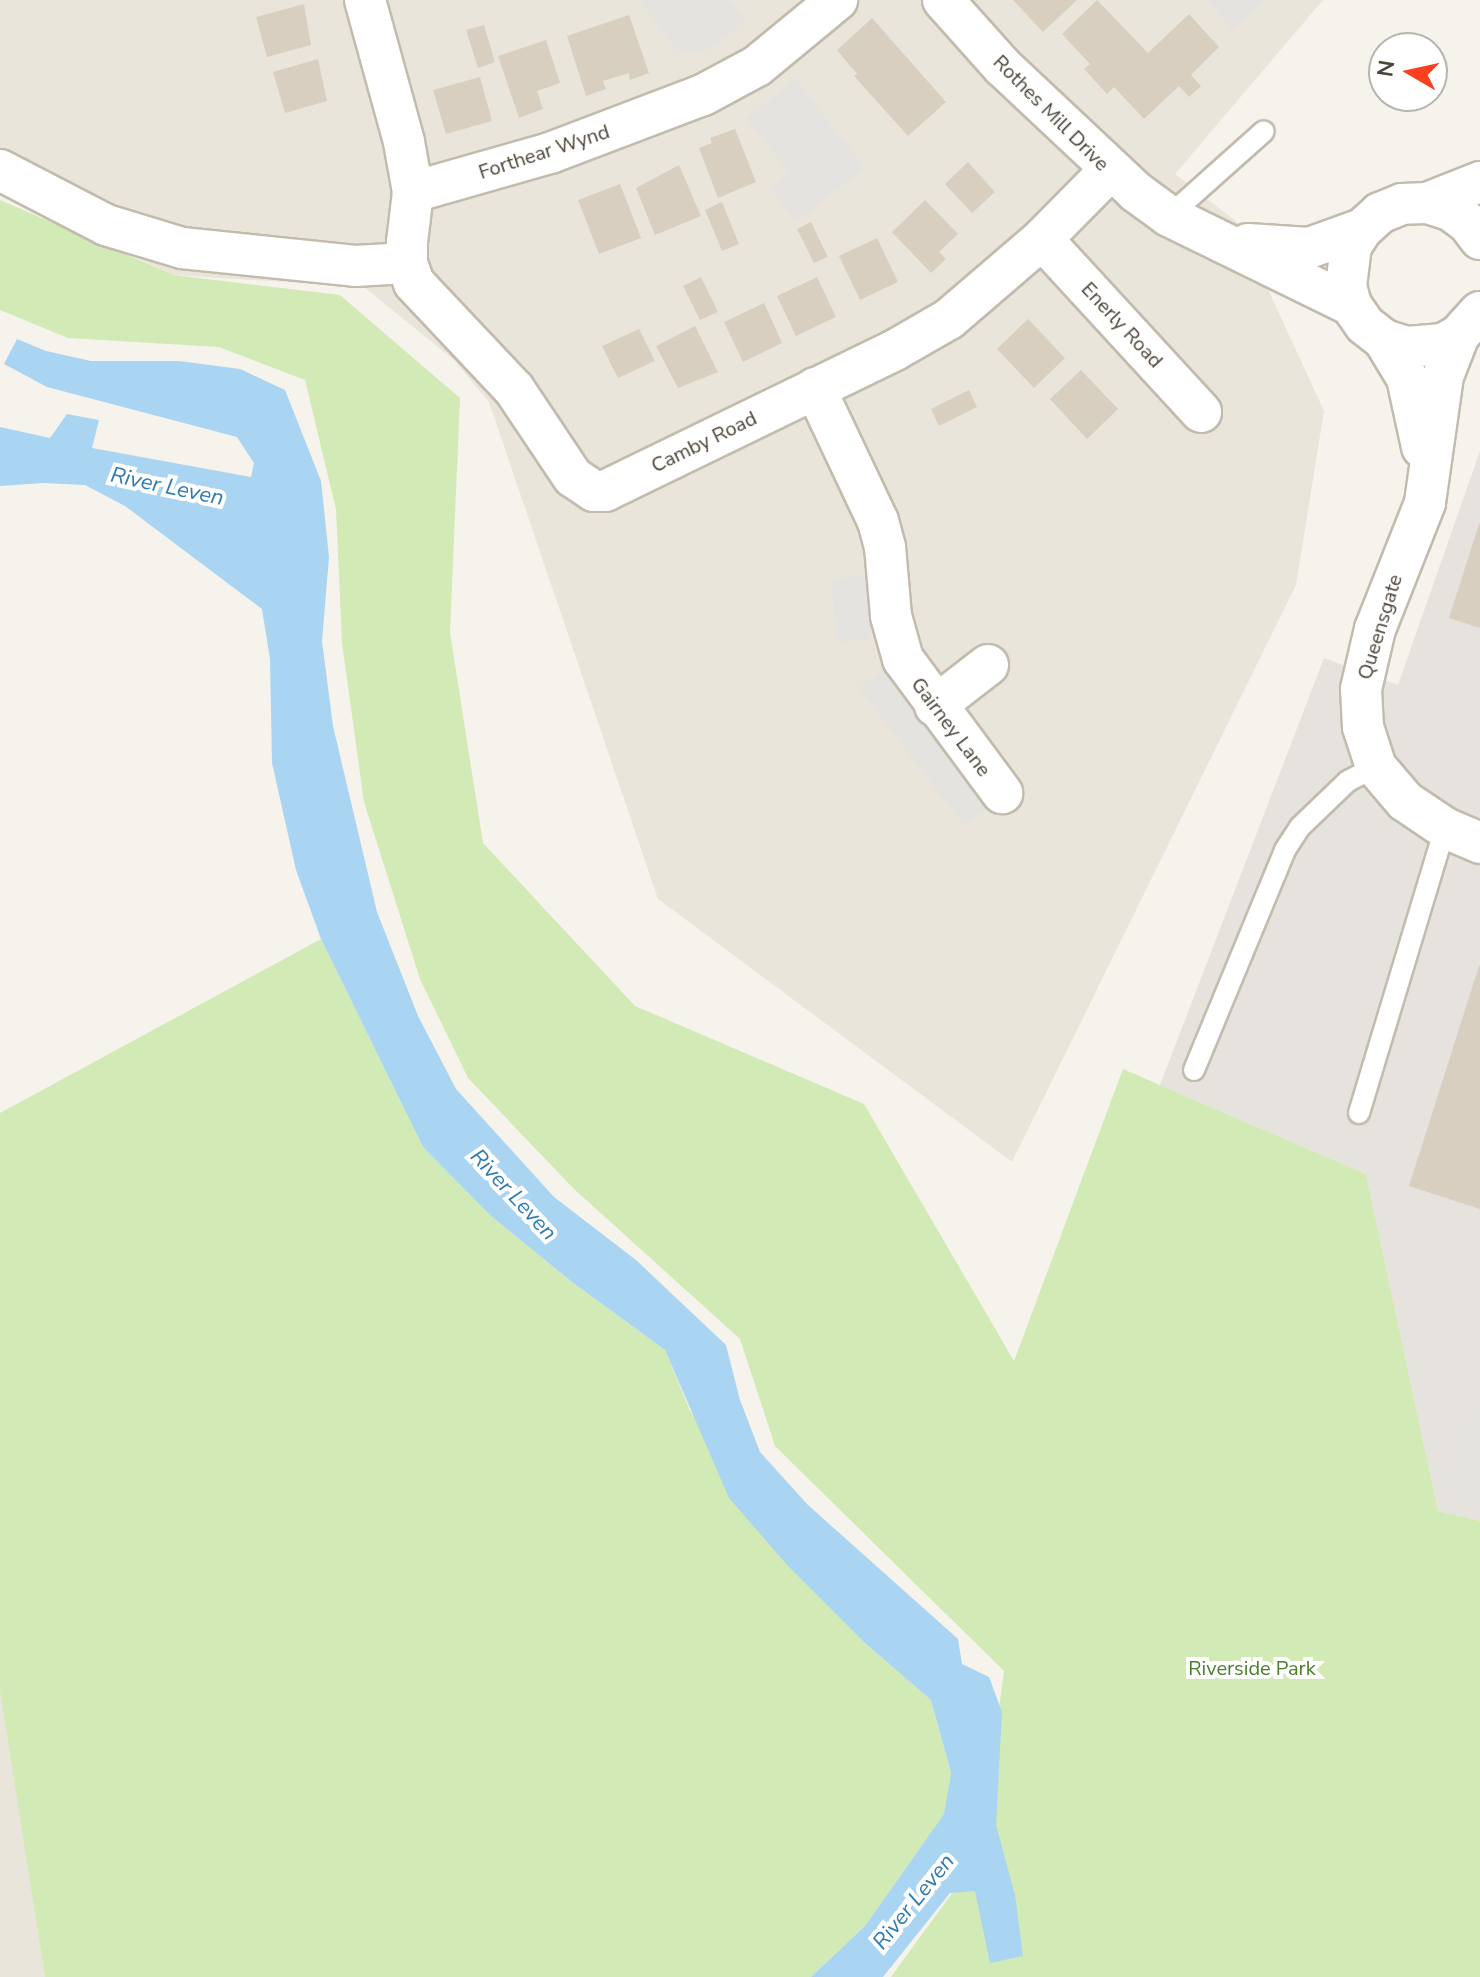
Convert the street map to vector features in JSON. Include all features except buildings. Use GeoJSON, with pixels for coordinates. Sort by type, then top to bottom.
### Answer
{"type":"FeatureCollection","features":[{"type":"Feature","properties":{"kind":"street"},"geometry":{"type":"LineString","coordinates":[[0,170],[106,225],[182,248],[355,266],[407,263],[413,192],[404,142],[365,0]]}},
{"type":"Feature","properties":{"kind":"street","name":"Forthear Wynd"},"geometry":{"type":"LineString","coordinates":[[413,192],[550,153],[703,95],[757,66],[837,0]]}},
{"type":"Feature","properties":{"kind":"street","name":"Rothes Mill Drive"},"geometry":{"type":"LineString","coordinates":[[943,0],[1003,67],[1109,171],[1169,216],[1351,305]]}},
{"type":"Feature","properties":{"kind":"street","name":"Camby Road"},"geometry":{"type":"LineString","coordinates":[[407,263],[414,283],[491,363],[531,413],[573,477],[594,491],[605,491],[895,350],[949,319],[1042,239],[1109,171]]}},
{"type":"Feature","properties":{"kind":"street"},"geometry":{"type":"LineString","coordinates":[[1427,203],[1480,182]]}},
{"type":"Feature","properties":{"kind":"street"},"geometry":{"type":"LineString","coordinates":[[1351,305],[1346,286],[1346,266],[1351,246],[1362,229],[1380,213],[1402,204],[1427,203],[1450,210],[1468,223],[1480,239]]}},
{"type":"Feature","properties":{"kind":"street"},"geometry":{"type":"LineString","coordinates":[[1228,243],[1309,248],[1362,229]]}},
{"type":"Feature","properties":{"kind":"street","name":"Enerly Road"},"geometry":{"type":"LineString","coordinates":[[1042,239],[1201,412]]}},
{"type":"Feature","properties":{"kind":"street","name":"Queensgate"},"geometry":{"type":"LineString","coordinates":[[1351,305],[1365,325],[1384,340],[1407,378],[1422,440],[1425,503]]}},
{"type":"Feature","properties":{"kind":"street","name":"Queensgate"},"geometry":{"type":"LineString","coordinates":[[1384,340],[1407,347],[1425,348],[1470,324]]}},
{"type":"Feature","properties":{"kind":"street","name":"Queensgate"},"geometry":{"type":"LineString","coordinates":[[1462,836],[1405,801],[1376,767],[1363,727],[1361,689],[1375,629],[1425,503],[1443,376],[1470,324]]}},
{"type":"Feature","properties":{"kind":"street","name":"Gairney Lane"},"geometry":{"type":"LineString","coordinates":[[815,388],[878,521],[885,547],[891,616],[903,659],[1002,793]]}},
{"type":"Feature","properties":{"kind":"street"},"geometry":{"type":"LineString","coordinates":[[935,706],[988,665]]}},
{"type":"Feature","properties":{"kind":"lane"},"geometry":{"type":"LineString","coordinates":[[1169,216],[1264,131]]}},
{"type":"Feature","properties":{"kind":"lane"},"geometry":{"type":"LineString","coordinates":[[1194,1070],[1285,850],[1300,827],[1348,781],[1376,767]]}},
{"type":"Feature","properties":{"kind":"lane"},"geometry":{"type":"LineString","coordinates":[[1359,1113],[1462,836]]}},
{"type":"Feature","properties":{"kind":"shaded area"},"geometry":{"type":"Polygon","coordinates":[[[0,0],[1323,0],[1175,174],[1237,222],[1324,411],[1296,585],[1012,1162],[658,899],[489,402],[454,360],[364,287],[174,275],[0,195],[0,0]]]}},
{"type":"Feature","properties":{"kind":"shaded area"},"geometry":{"type":"Polygon","coordinates":[[[639,0],[730,0],[746,20],[719,43],[699,54],[676,50],[639,0]]]}},
{"type":"Feature","properties":{"kind":"shaded area"},"geometry":{"type":"Polygon","coordinates":[[[1206,0],[1265,0],[1233,30],[1206,0]]]}},
{"type":"Feature","properties":{"kind":"shaded area"},"geometry":{"type":"Polygon","coordinates":[[[796,79],[865,168],[796,222],[770,188],[789,172],[746,119],[796,79]]]}},
{"type":"Feature","properties":{"kind":"shaded area"},"geometry":{"type":"Polygon","coordinates":[[[1480,451],[1480,1521],[1438,1511],[1366,1174],[1160,1085],[1324,658],[1398,685],[1480,451]]]}},
{"type":"Feature","properties":{"kind":"shaded area"},"geometry":{"type":"Polygon","coordinates":[[[866,576],[871,639],[837,642],[831,579],[866,576]]]}},
{"type":"Feature","properties":{"kind":"shaded area"},"geometry":{"type":"Polygon","coordinates":[[[883,669],[989,808],[964,826],[859,688],[883,669]]]}},
{"type":"Feature","properties":{"kind":"shaded area"},"geometry":{"type":"Polygon","coordinates":[[[1474,1413],[1480,1415],[1480,1498],[1450,1488],[1474,1413]]]}},
{"type":"Feature","properties":{"kind":"shaded area"},"geometry":{"type":"Polygon","coordinates":[[[0,1690],[9,1732],[45,1977],[0,1977],[0,1690]]]}},
{"type":"Feature","properties":{"kind":"green space","name":"Riverside Park"},"geometry":{"type":"Polygon","coordinates":[[[0,200],[174,275],[340,295],[460,398],[450,633],[483,843],[635,1006],[864,1104],[1014,1361],[1123,1069],[1366,1174],[1438,1511],[1480,1521],[1480,1977],[891,1977],[979,1856],[1004,1671],[775,1446],[740,1339],[574,1189],[468,1078],[420,979],[364,802],[342,643],[336,509],[305,380],[219,347],[68,338],[0,310],[0,200]]]}},
{"type":"Feature","properties":{"kind":"green space"},"geometry":{"type":"Polygon","coordinates":[[[321,939],[423,1147],[491,1216],[572,1282],[665,1350],[690,1411],[865,1643],[931,1700],[951,1773],[944,1814],[865,1926],[811,1977],[45,1977],[0,1690],[0,1113],[321,939]]]}},
{"type":"Feature","properties":{"kind":"water","name":"River Leven"},"geometry":{"type":"Polygon","coordinates":[[[17,339],[46,351],[91,361],[179,361],[240,369],[285,390],[321,481],[329,557],[322,641],[333,726],[377,912],[418,1016],[456,1089],[554,1197],[636,1260],[726,1345],[740,1400],[760,1452],[808,1505],[958,1639],[962,1664],[989,1677],[1002,1712],[996,1825],[1015,1895],[1023,1956],[990,1963],[975,1891],[950,1893],[883,1977],[811,1977],[865,1926],[944,1814],[951,1773],[931,1700],[865,1643],[788,1566],[729,1498],[665,1350],[572,1282],[491,1216],[423,1147],[321,939],[296,870],[272,763],[270,659],[262,609],[125,506],[85,485],[43,483],[0,486],[0,427],[50,438],[67,414],[99,420],[92,448],[251,477],[254,463],[237,437],[47,387],[4,364],[17,339]]]}}]}
